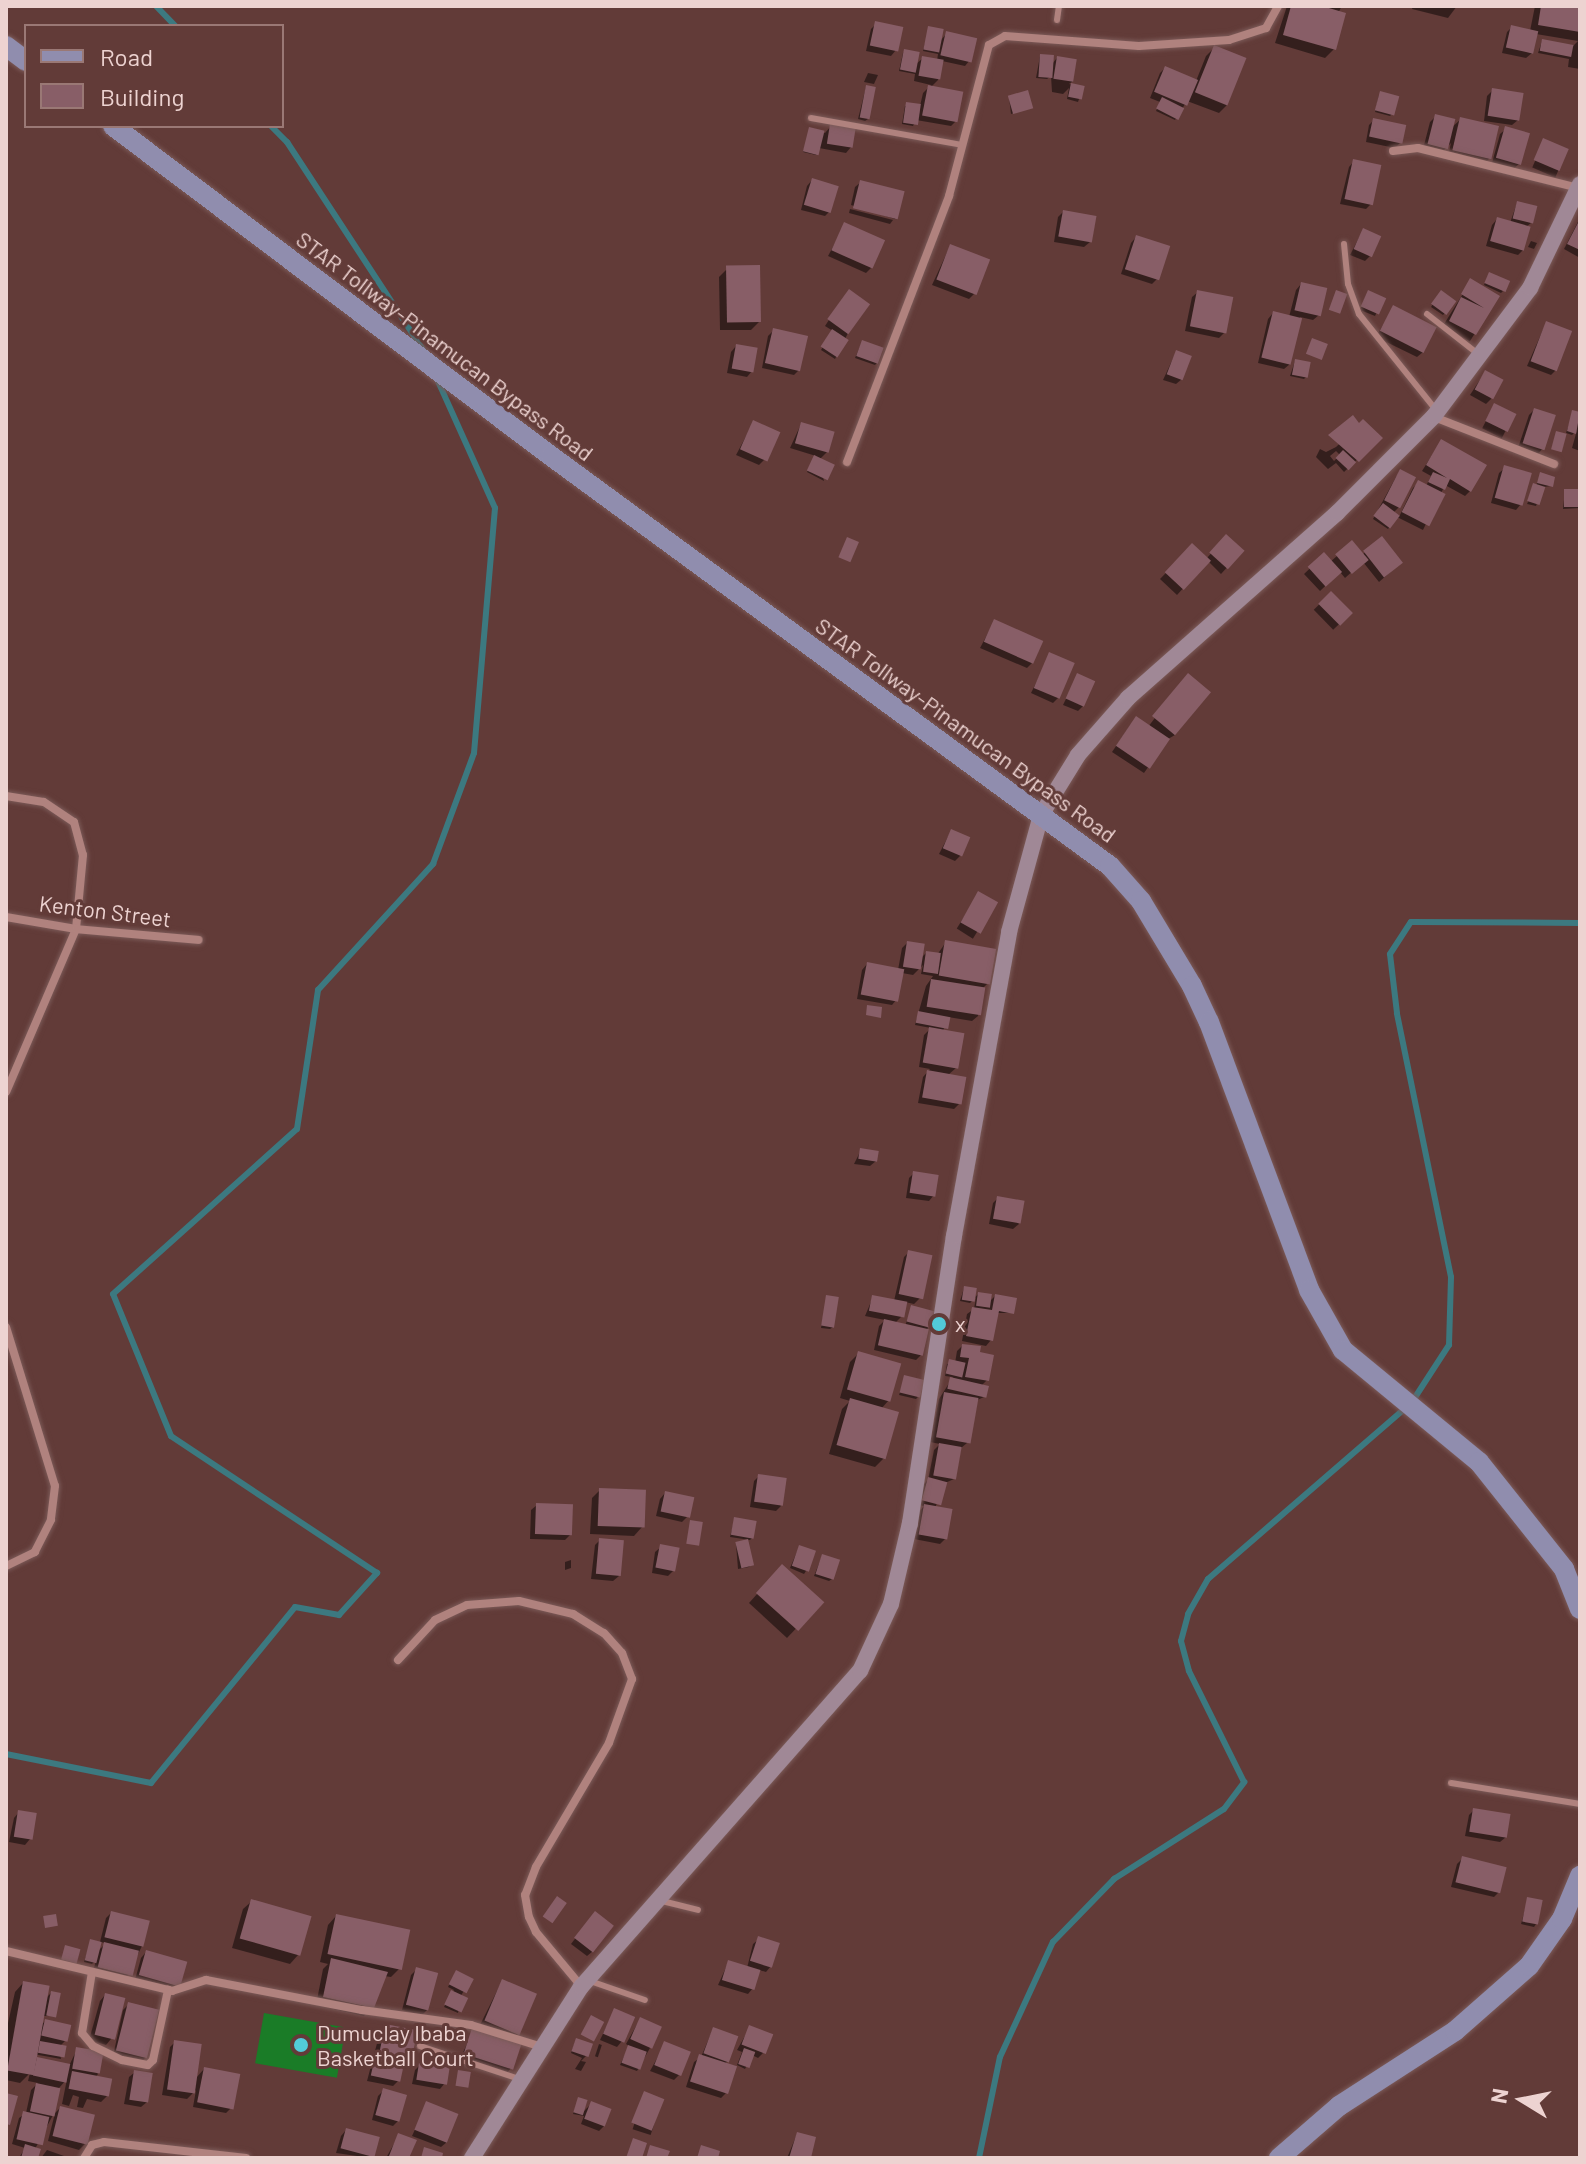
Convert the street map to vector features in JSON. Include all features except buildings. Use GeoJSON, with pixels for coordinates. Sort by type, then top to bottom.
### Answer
{"type":"FeatureCollection","features":[{"type":"Feature","properties":{"kind":"main road"},"geometry":{"type":"LineString","coordinates":[[6,46],[24,60]]}},
{"type":"Feature","properties":{"kind":"main road","name":"STAR Tollway-Pinamucan Bypass Road"},"geometry":{"type":"LineString","coordinates":[[116,128],[551,456],[1110,866],[1141,901],[1166,939],[1209,1022],[1309,1290],[1343,1350],[1479,1462],[1564,1569],[1580,1609]]}},
{"type":"Feature","properties":{"kind":"main road"},"geometry":{"type":"LineString","coordinates":[[1279,2158],[1339,2106],[1455,2031],[1529,1966],[1562,1919],[1580,1876]]}},
{"type":"Feature","properties":{"kind":"street"},"geometry":{"type":"LineString","coordinates":[[847,462],[949,196],[989,45],[1005,36],[1056,37],[1139,46],[1229,40],[1266,28],[1278,6]]}},
{"type":"Feature","properties":{"kind":"street"},"geometry":{"type":"LineString","coordinates":[[472,2158],[584,1983],[860,1671],[891,1604],[910,1523],[959,1206],[1009,932],[1041,815],[1078,755],[1128,698],[1337,513],[1436,414],[1530,288],[1579,186],[1418,148],[1393,151]]}},
{"type":"Feature","properties":{"kind":"street"},"geometry":{"type":"LineString","coordinates":[[1436,414],[1554,464]]}},
{"type":"Feature","properties":{"kind":"street"},"geometry":{"type":"LineString","coordinates":[[6,796],[44,802],[74,822],[83,855],[76,929],[6,1092]]}},
{"type":"Feature","properties":{"kind":"street","name":"Kenton Street"},"geometry":{"type":"LineString","coordinates":[[6,917],[76,929],[199,940]]}},
{"type":"Feature","properties":{"kind":"street"},"geometry":{"type":"LineString","coordinates":[[6,1327],[55,1486],[51,1520],[35,1552],[6,1566]]}},
{"type":"Feature","properties":{"kind":"street"},"geometry":{"type":"LineString","coordinates":[[398,1660],[435,1620],[467,1605],[519,1601],[573,1614],[604,1633],[622,1653],[632,1679],[609,1743],[536,1867],[525,1895],[529,1917],[536,1932],[584,1983]]}},
{"type":"Feature","properties":{"kind":"street"},"geometry":{"type":"LineString","coordinates":[[6,1951],[168,1990],[182,1991],[206,1980],[362,2010],[471,2025],[543,2048]]}},
{"type":"Feature","properties":{"kind":"street"},"geometry":{"type":"LineString","coordinates":[[92,1972],[82,2033],[93,2046],[122,2060],[148,2065],[153,2060],[168,1990]]}},
{"type":"Feature","properties":{"kind":"street"},"geometry":{"type":"LineString","coordinates":[[84,2158],[92,2145],[104,2142],[246,2158]]}},
{"type":"Feature","properties":{"kind":"lane"},"geometry":{"type":"LineString","coordinates":[[1057,20],[1059,6]]}},
{"type":"Feature","properties":{"kind":"lane"},"geometry":{"type":"LineString","coordinates":[[811,118],[962,145]]}},
{"type":"Feature","properties":{"kind":"lane"},"geometry":{"type":"LineString","coordinates":[[1344,244],[1348,284],[1359,314],[1436,414]]}},
{"type":"Feature","properties":{"kind":"lane"},"geometry":{"type":"LineString","coordinates":[[1427,314],[1479,356]]}},
{"type":"Feature","properties":{"kind":"lane"},"geometry":{"type":"LineString","coordinates":[[1451,1783],[1580,1804]]}},
{"type":"Feature","properties":{"kind":"lane"},"geometry":{"type":"LineString","coordinates":[[658,1900],[698,1910]]}},
{"type":"Feature","properties":{"kind":"lane"},"geometry":{"type":"LineString","coordinates":[[584,1983],[645,2000]]}},
{"type":"Feature","properties":{"kind":"lane"},"geometry":{"type":"LineString","coordinates":[[420,2046],[523,2080]]}},
{"type":"Feature","properties":{"kind":"green space","name":"Dumuclay Ibaba Basketball Court"},"geometry":{"type":"Polygon","coordinates":[[[264,2013],[346,2027],[337,2078],[255,2063],[264,2013]]]}},
{"type":"Feature","properties":{"kind":"waterway"},"geometry":{"type":"LineString","coordinates":[[156,6],[173,24]]}},
{"type":"Feature","properties":{"kind":"waterway"},"geometry":{"type":"LineString","coordinates":[[273,128],[287,142],[424,351]]}},
{"type":"Feature","properties":{"kind":"waterway"},"geometry":{"type":"LineString","coordinates":[[6,1754],[151,1783],[295,1607],[339,1615],[377,1573],[171,1436],[113,1294],[297,1129],[318,990],[433,864],[474,753],[495,508],[437,379]]}},
{"type":"Feature","properties":{"kind":"waterway"},"geometry":{"type":"LineString","coordinates":[[979,2158],[1000,2057],[1053,1942],[1114,1879],[1224,1809],[1244,1782],[1189,1671],[1181,1641],[1188,1614],[1208,1579],[1412,1402],[1449,1345],[1451,1277],[1397,1013],[1390,954],[1411,922],[1580,923]]}},
{"type":"Feature","properties":{"kind":"place","name":"x"},"geometry":{"type":"Point","coordinates":[939,1324]}},
{"type":"Feature","properties":{"kind":"place","name":"Dumuclay Ibaba Basketball Court"},"geometry":{"type":"Point","coordinates":[301,2045]}}]}
